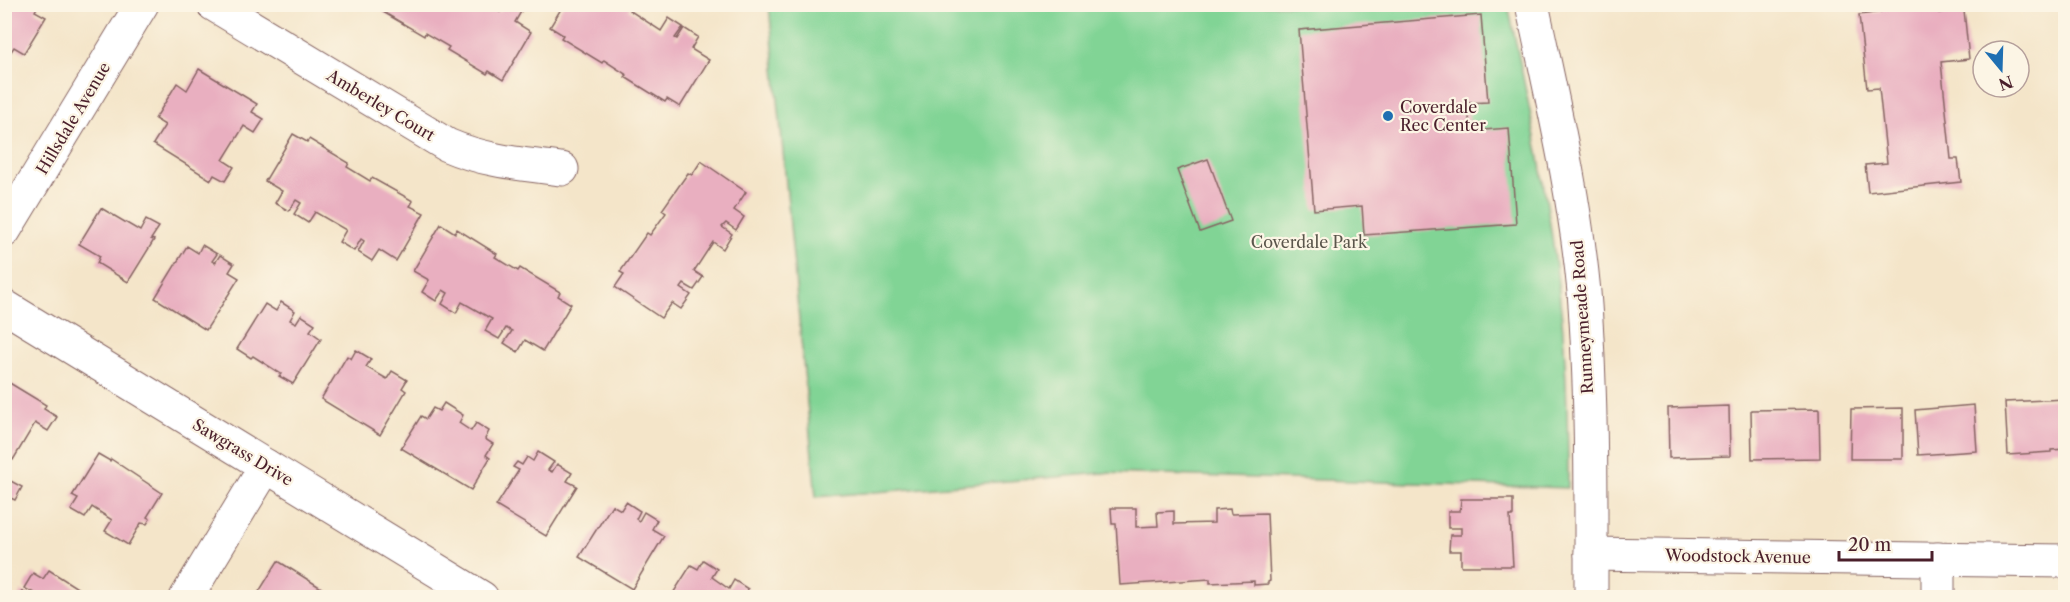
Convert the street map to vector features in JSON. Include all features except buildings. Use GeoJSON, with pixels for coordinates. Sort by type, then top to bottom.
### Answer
{"type":"FeatureCollection","features":[{"type":"Feature","properties":{"kind":"street","name":"Hillsdale Avenue"},"geometry":{"type":"LineString","coordinates":[[4,231],[142,4]]}},
{"type":"Feature","properties":{"kind":"street","name":"Amberley Court"},"geometry":{"type":"LineString","coordinates":[[213,4],[447,145],[470,155],[494,161],[562,169]]}},
{"type":"Feature","properties":{"kind":"street","name":"Runneymeade Road"},"geometry":{"type":"LineString","coordinates":[[1532,4],[1557,120],[1582,281],[1587,357],[1591,597]]}},
{"type":"Feature","properties":{"kind":"street","name":"Sawgrass Drive"},"geometry":{"type":"LineString","coordinates":[[4,306],[482,597]]}},
{"type":"Feature","properties":{"kind":"street"},"geometry":{"type":"LineString","coordinates":[[186,597],[266,465]]}},
{"type":"Feature","properties":{"kind":"street","name":"Woodstock Avenue"},"geometry":{"type":"LineString","coordinates":[[1591,554],[2066,561]]}},
{"type":"Feature","properties":{"kind":"street"},"geometry":{"type":"LineString","coordinates":[[1938,559],[1938,597]]}},
{"type":"Feature","properties":{"kind":"green space","name":"Coverdale Park"},"geometry":{"type":"Polygon","coordinates":[[[769,5],[1508,5],[1539,156],[1557,271],[1566,377],[1568,488],[1103,473],[816,497],[769,5]]]}},
{"type":"Feature","properties":{"kind":"place","name":"Coverdale Rec Center"},"geometry":{"type":"Point","coordinates":[1388,116]}}]}
